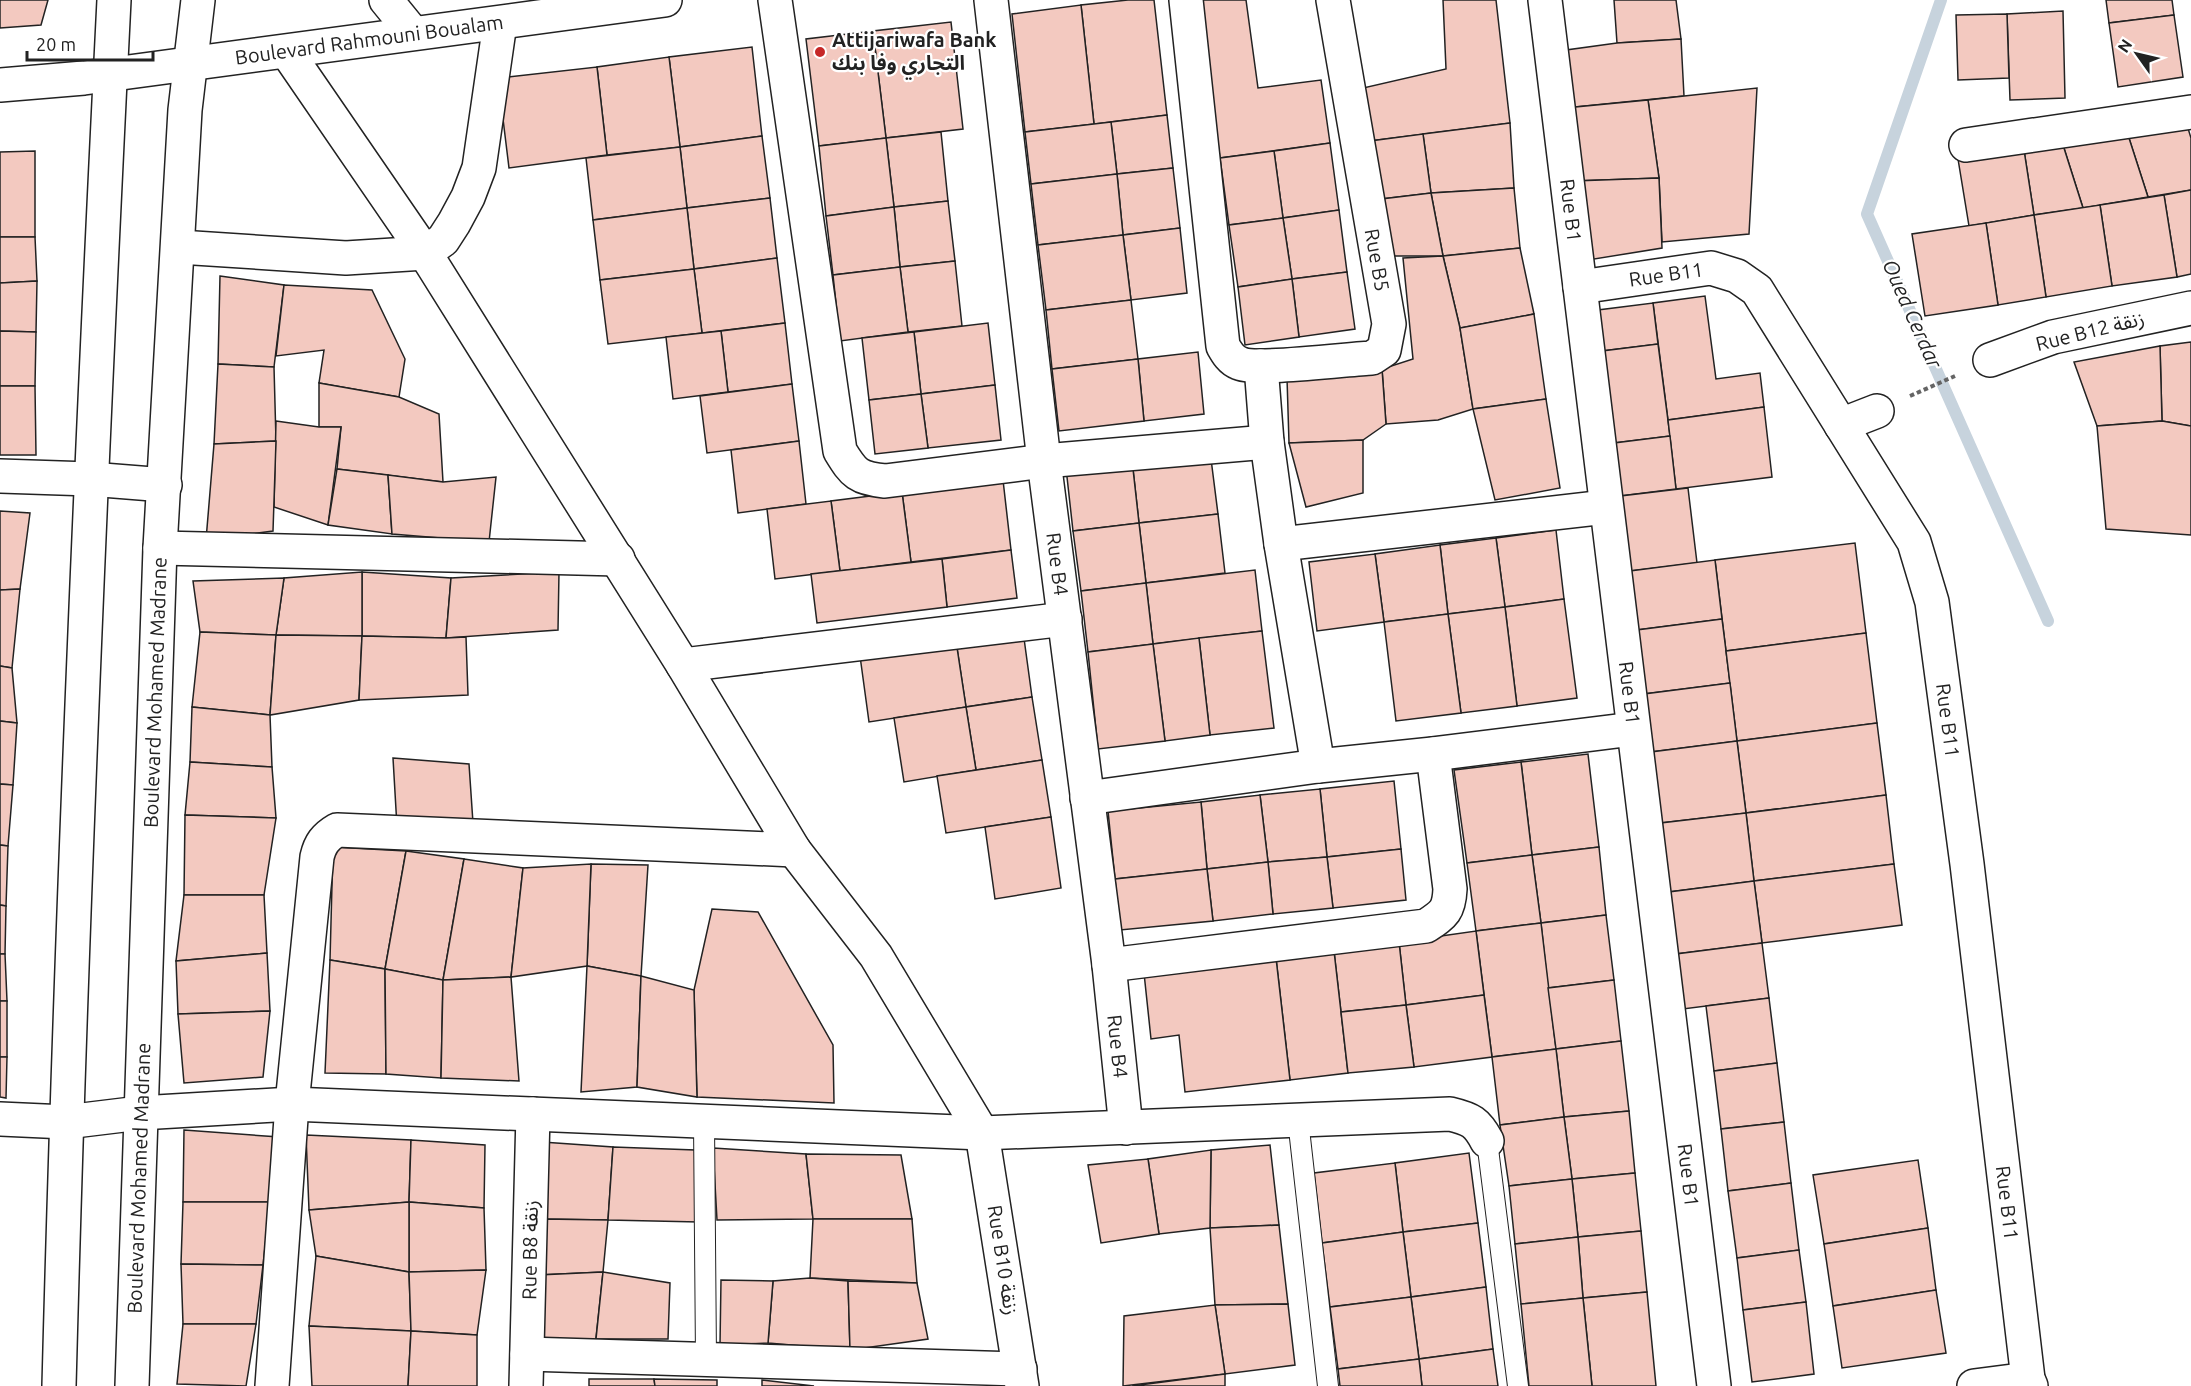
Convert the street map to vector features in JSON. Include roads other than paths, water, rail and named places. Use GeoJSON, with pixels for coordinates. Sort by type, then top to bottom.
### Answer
{"type":"FeatureCollection","features":[{"type":"Feature","properties":{"kind":"street"},"geometry":{"type":"LineString","coordinates":[[59,1386],[66,1122],[90,479],[114,0]]}},
{"type":"Feature","properties":{"kind":"street","name":"Boulevard Mohamed Madrane"},"geometry":{"type":"LineString","coordinates":[[132,1386],[160,548],[179,248],[185,110],[198,0]]}},
{"type":"Feature","properties":{"kind":"street"},"geometry":{"type":"LineString","coordinates":[[386,0],[412,33]]}},
{"type":"Feature","properties":{"kind":"street","name":"Boulevard Rahmouni Boualam"},"geometry":{"type":"LineString","coordinates":[[0,85],[287,52],[627,3],[665,0]]}},
{"type":"Feature","properties":{"kind":"street"},"geometry":{"type":"LineString","coordinates":[[775,0],[840,451],[850,467],[864,478],[885,481],[1044,461],[1267,441]]}},
{"type":"Feature","properties":{"kind":"street","name":"Rue B4"},"geometry":{"type":"LineString","coordinates":[[991,0],[1044,461],[1109,965],[1126,1128]]}},
{"type":"Feature","properties":{"kind":"street","name":"Rue B5"},"geometry":{"type":"LineString","coordinates":[[1186,0],[1223,346],[1231,358],[1238,363],[1261,366],[1372,358],[1384,350],[1387,339],[1389,324],[1333,0]]}},
{"type":"Feature","properties":{"kind":"street","name":"Rue B1"},"geometry":{"type":"LineString","coordinates":[[1545,0],[1605,507],[1714,1386]]}},
{"type":"Feature","properties":{"kind":"street"},"geometry":{"type":"LineString","coordinates":[[179,248],[346,258],[425,253],[444,240],[468,197],[479,168],[500,22]]}},
{"type":"Feature","properties":{"kind":"street"},"geometry":{"type":"LineString","coordinates":[[287,52],[425,253],[618,559],[794,850],[876,956],[982,1133]]}},
{"type":"Feature","properties":{"kind":"street"},"geometry":{"type":"LineString","coordinates":[[1966,145],[2191,112]]}},
{"type":"Feature","properties":{"kind":"street","name":"Rue B11"},"geometry":{"type":"LineString","coordinates":[[1580,287],[1711,268],[1737,276],[1757,290],[1914,542],[1932,602],[1967,864],[2030,1382]]}},
{"type":"Feature","properties":{"kind":"street","name":"Rue B12 زنقة"},"geometry":{"type":"LineString","coordinates":[[1990,360],[2053,337],[2191,308]]}},
{"type":"Feature","properties":{"kind":"street"},"geometry":{"type":"LineString","coordinates":[[1261,366],[1267,441],[1281,544],[1318,766]]}},
{"type":"Feature","properties":{"kind":"street"},"geometry":{"type":"LineString","coordinates":[[1841,425],[1877,411]]}},
{"type":"Feature","properties":{"kind":"street"},"geometry":{"type":"LineString","coordinates":[[0,476],[90,479],[165,485]]}},
{"type":"Feature","properties":{"kind":"street"},"geometry":{"type":"LineString","coordinates":[[1281,544],[1605,507]]}},
{"type":"Feature","properties":{"kind":"street"},"geometry":{"type":"LineString","coordinates":[[160,548],[618,559]]}},
{"type":"Feature","properties":{"kind":"street"},"geometry":{"type":"LineString","coordinates":[[683,665],[1065,619]]}},
{"type":"Feature","properties":{"kind":"street"},"geometry":{"type":"LineString","coordinates":[[1087,798],[1318,766],[1633,729]]}},
{"type":"Feature","properties":{"kind":"street"},"geometry":{"type":"LineString","coordinates":[[1109,965],[1426,926],[1443,915],[1449,904],[1450,889],[1433,754]]}},
{"type":"Feature","properties":{"kind":"street"},"geometry":{"type":"LineString","coordinates":[[272,1386],[292,1104],[317,858],[320,846],[327,836],[338,830],[794,850]]}},
{"type":"Feature","properties":{"kind":"street"},"geometry":{"type":"LineString","coordinates":[[0,1119],[66,1122],[140,1113],[292,1104],[982,1133],[1450,1114],[1467,1118],[1479,1126],[1487,1141]]}},
{"type":"Feature","properties":{"kind":"street","name":"Rue B8 زنقة"},"geometry":{"type":"LineString","coordinates":[[526,1386],[533,1114]]}},
{"type":"Feature","properties":{"kind":"street","name":"Rue B10 زنقة"},"geometry":{"type":"LineString","coordinates":[[982,1133],[1021,1377]]}},
{"type":"Feature","properties":{"kind":"street"},"geometry":{"type":"LineString","coordinates":[[527,1354],[706,1359],[757,1373],[1021,1377]]}},
{"type":"Feature","properties":{"kind":"street"},"geometry":{"type":"LineString","coordinates":[[1974,1386],[2030,1382]]}},
{"type":"Feature","properties":{"kind":"lane"},"geometry":{"type":"LineString","coordinates":[[1298,1120],[1328,1386]]}},
{"type":"Feature","properties":{"kind":"lane"},"geometry":{"type":"LineString","coordinates":[[704,1122],[706,1359]]}},
{"type":"Feature","properties":{"kind":"lane"},"geometry":{"type":"LineString","coordinates":[[1487,1141],[1518,1386]]}},
{"type":"Feature","properties":{"kind":"waterway","name":"Oued Cerdar"},"geometry":{"type":"LineString","coordinates":[[1941,0],[1867,214],[2048,621]]}},
{"type":"Feature","properties":{"kind":"place","name":"Attijariwafa Bank التجاري وفا بنك"},"geometry":{"type":"Point","coordinates":[820,52]}}]}
